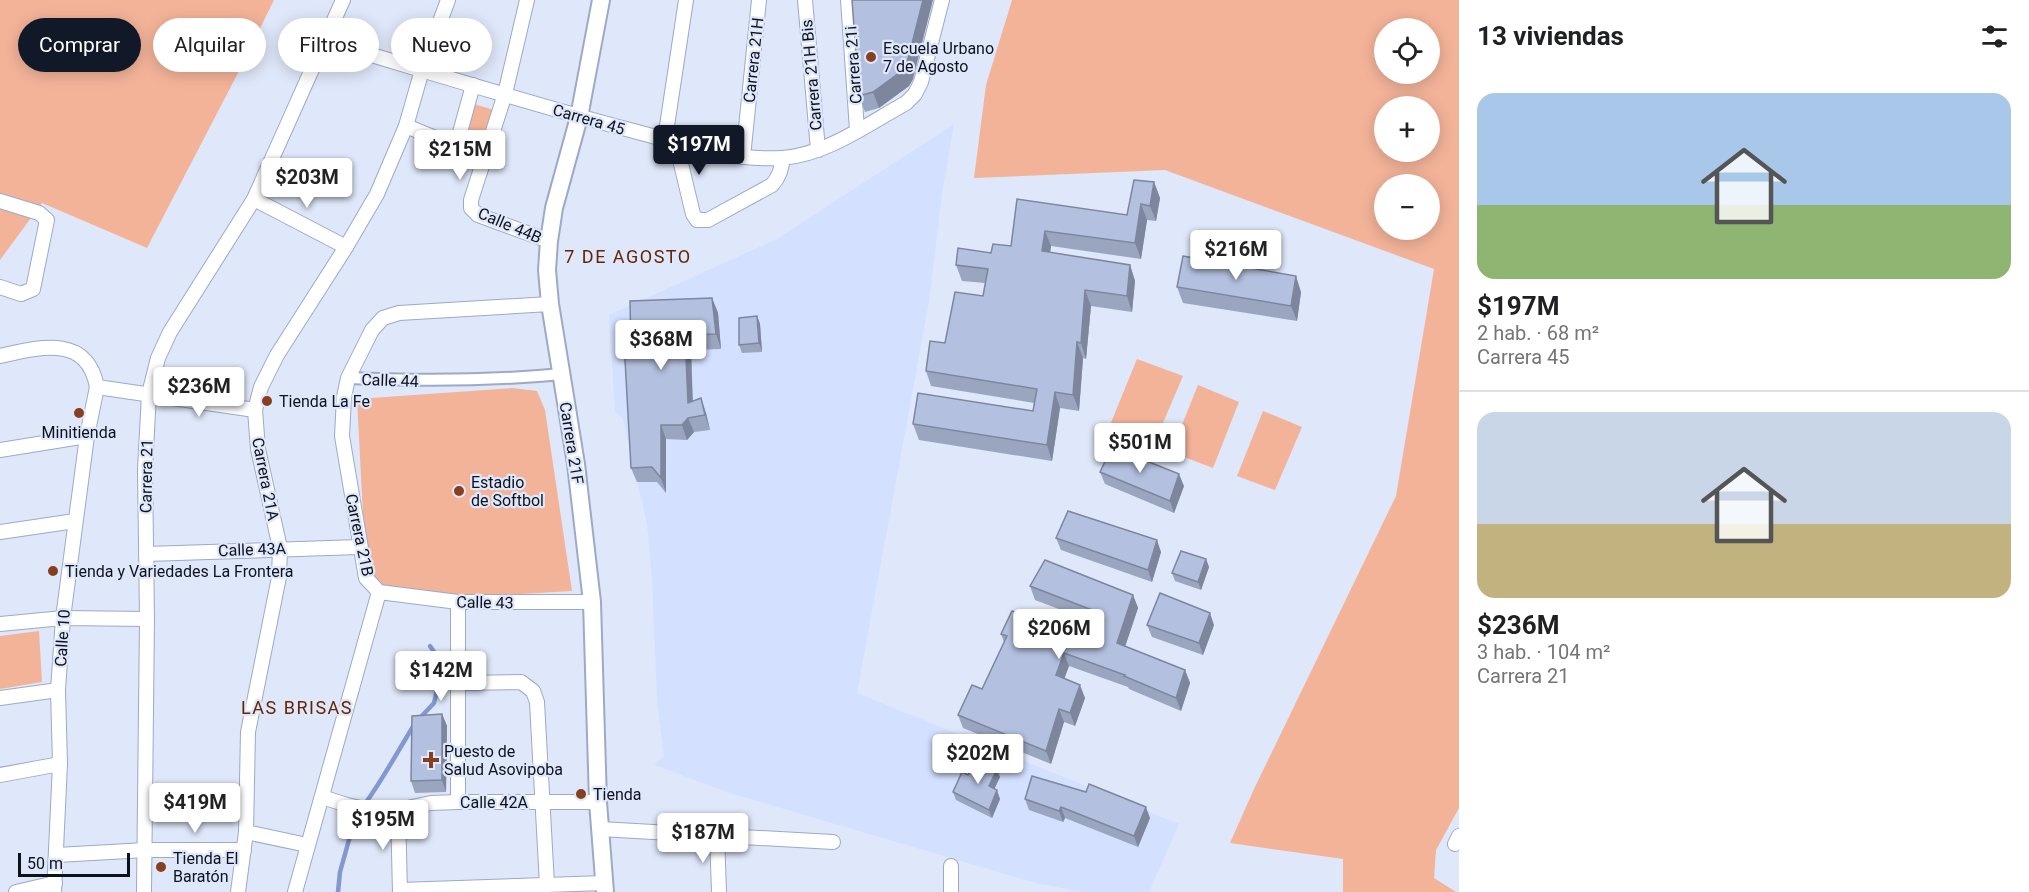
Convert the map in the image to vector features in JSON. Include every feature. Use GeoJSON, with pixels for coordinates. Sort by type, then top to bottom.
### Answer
{"type":"FeatureCollection","features":[{"type":"Feature","properties":{"kind":"street","name":"Carrera 21"},"geometry":{"type":"LineString","coordinates":[[334,18],[343,0]]}},
{"type":"Feature","properties":{"kind":"street","name":"Carrera 21A"},"geometry":{"type":"LineString","coordinates":[[441,18],[448,0]]}},
{"type":"Feature","properties":{"kind":"street"},"geometry":{"type":"LineString","coordinates":[[406,126],[484,158],[505,94],[527,0]]}},
{"type":"Feature","properties":{"kind":"street","name":"Carrera 21F"},"geometry":{"type":"LineString","coordinates":[[601,0],[579,117],[554,208],[547,270],[550,304],[576,464],[592,602],[598,802],[604,888]]}},
{"type":"Feature","properties":{"kind":"street"},"geometry":{"type":"LineString","coordinates":[[686,0],[670,141],[693,214],[697,220],[708,220],[772,185],[778,179],[783,158]]}},
{"type":"Feature","properties":{"kind":"street","name":"Carrera 21H"},"geometry":{"type":"LineString","coordinates":[[743,157],[759,0]]}},
{"type":"Feature","properties":{"kind":"street","name":"Carrera 21H Bis"},"geometry":{"type":"LineString","coordinates":[[805,0],[818,150]]}},
{"type":"Feature","properties":{"kind":"street","name":"Carrera 21i"},"geometry":{"type":"LineString","coordinates":[[848,0],[857,130]]}},
{"type":"Feature","properties":{"kind":"street","name":"Carrera 45"},"geometry":{"type":"LineString","coordinates":[[429,72],[579,117],[710,152],[743,157],[783,158],[818,150],[906,104],[915,94],[921,82],[942,0]]}},
{"type":"Feature","properties":{"kind":"street","name":"Carrera 21"},"geometry":{"type":"LineString","coordinates":[[144,892],[147,619],[145,469],[149,394],[158,358],[170,332],[254,200],[310,72]]}},
{"type":"Feature","properties":{"kind":"street","name":"Carrera 21A"},"geometry":{"type":"LineString","coordinates":[[238,892],[246,832],[248,732],[279,577],[280,548],[258,449],[255,410],[261,387],[277,355],[377,194],[406,126],[421,72]]}},
{"type":"Feature","properties":{"kind":"street"},"geometry":{"type":"LineString","coordinates":[[456,147],[473,85]]}},
{"type":"Feature","properties":{"kind":"street","name":"Calle 44B"},"geometry":{"type":"LineString","coordinates":[[484,158],[471,200],[471,208],[478,215],[549,241]]}},
{"type":"Feature","properties":{"kind":"street"},"geometry":{"type":"LineString","coordinates":[[254,200],[346,247]]}},
{"type":"Feature","properties":{"kind":"street"},"geometry":{"type":"LineString","coordinates":[[0,201],[39,213],[47,220],[33,289],[21,294],[0,287]]}},
{"type":"Feature","properties":{"kind":"street","name":"Calle 44"},"geometry":{"type":"LineString","coordinates":[[550,304],[399,313],[383,318],[372,330],[348,378],[436,381],[508,379],[562,374]]}},
{"type":"Feature","properties":{"kind":"street"},"geometry":{"type":"LineString","coordinates":[[0,356],[30,349],[57,348],[75,352],[88,361],[94,372],[97,387],[255,410]]}},
{"type":"Feature","properties":{"kind":"street","name":"Carrera 21B"},"geometry":{"type":"LineString","coordinates":[[295,892],[379,592],[366,578],[342,436],[344,397],[348,378]]}},
{"type":"Feature","properties":{"kind":"street","name":"Calle 10"},"geometry":{"type":"LineString","coordinates":[[55,887],[60,764],[58,690],[63,618],[87,436],[97,387]]}},
{"type":"Feature","properties":{"kind":"street"},"geometry":{"type":"LineString","coordinates":[[0,450],[87,436]]}},
{"type":"Feature","properties":{"kind":"street"},"geometry":{"type":"LineString","coordinates":[[0,532],[75,521]]}},
{"type":"Feature","properties":{"kind":"street","name":"Calle 43A"},"geometry":{"type":"LineString","coordinates":[[146,554],[359,547]]}},
{"type":"Feature","properties":{"kind":"street","name":"Calle 43"},"geometry":{"type":"LineString","coordinates":[[379,592],[458,602],[592,602]]}},
{"type":"Feature","properties":{"kind":"street"},"geometry":{"type":"LineString","coordinates":[[458,602],[458,802]]}},
{"type":"Feature","properties":{"kind":"street"},"geometry":{"type":"LineString","coordinates":[[0,624],[63,618],[147,619]]}},
{"type":"Feature","properties":{"kind":"street"},"geometry":{"type":"LineString","coordinates":[[457,683],[521,682],[533,691],[537,702],[547,885]]}},
{"type":"Feature","properties":{"kind":"street"},"geometry":{"type":"LineString","coordinates":[[0,698],[58,690]]}},
{"type":"Feature","properties":{"kind":"street"},"geometry":{"type":"LineString","coordinates":[[0,775],[60,764]]}},
{"type":"Feature","properties":{"kind":"street","name":"Calle 42A"},"geometry":{"type":"LineString","coordinates":[[322,796],[374,811],[398,810],[431,803],[598,802]]}},
{"type":"Feature","properties":{"kind":"street"},"geometry":{"type":"LineString","coordinates":[[398,810],[400,891],[547,885],[604,888]]}},
{"type":"Feature","properties":{"kind":"street"},"geometry":{"type":"LineString","coordinates":[[600,829],[833,842]]}},
{"type":"Feature","properties":{"kind":"street"},"geometry":{"type":"LineString","coordinates":[[246,832],[307,845]]}},
{"type":"Feature","properties":{"kind":"street"},"geometry":{"type":"LineString","coordinates":[[717,835],[719,892]]}},
{"type":"Feature","properties":{"kind":"street"},"geometry":{"type":"LineString","coordinates":[[57,855],[146,850],[244,850]]}},
{"type":"Feature","properties":{"kind":"street"},"geometry":{"type":"LineString","coordinates":[[951,866],[951,892]]}},
{"type":"Feature","properties":{"kind":"street"},"geometry":{"type":"LineString","coordinates":[[16,892],[55,887]]}},
{"type":"Feature","properties":{"kind":"shaded area"},"geometry":{"type":"Polygon","coordinates":[[[0,0],[274,0],[265,18],[153,18],[153,72],[238,72],[147,248],[42,203],[0,260],[0,0]]]}},
{"type":"Feature","properties":{"kind":"shaded area"},"geometry":{"type":"Polygon","coordinates":[[[1012,0],[1459,0],[1459,808],[1436,850],[1434,878],[1456,892],[1343,892],[1343,859],[1230,843],[1396,496],[1434,269],[1165,170],[974,178],[986,85],[1012,0]]]}},
{"type":"Feature","properties":{"kind":"shaded area"},"geometry":{"type":"Polygon","coordinates":[[[474,104],[494,110],[477,154],[461,148],[474,104]]]}},
{"type":"Feature","properties":{"kind":"shaded area"},"geometry":{"type":"Polygon","coordinates":[[[954,124],[942,193],[929,302],[857,693],[1179,824],[1149,892],[1082,892],[1032,882],[730,793],[654,765],[664,756],[657,700],[652,580],[647,524],[623,419],[615,411],[609,315],[777,239],[954,124]]]}},
{"type":"Feature","properties":{"kind":"shaded area"},"geometry":{"type":"Polygon","coordinates":[[[1137,359],[1183,376],[1154,444],[1110,425],[1137,359]]]}},
{"type":"Feature","properties":{"kind":"shaded area"},"geometry":{"type":"Polygon","coordinates":[[[1198,385],[1239,402],[1213,468],[1171,452],[1198,385]]]}},
{"type":"Feature","properties":{"kind":"shaded area","name":"Estadio de Softbol"},"geometry":{"type":"Polygon","coordinates":[[[512,388],[537,391],[545,410],[572,591],[453,598],[377,588],[366,572],[357,399],[512,388]]]}},
{"type":"Feature","properties":{"kind":"shaded area"},"geometry":{"type":"Polygon","coordinates":[[[1263,411],[1302,427],[1275,490],[1237,476],[1263,411]]]}},
{"type":"Feature","properties":{"kind":"shaded area"},"geometry":{"type":"Polygon","coordinates":[[[39,631],[42,682],[0,689],[0,636],[39,631]]]}},
{"type":"Feature","properties":{"kind":"building"},"geometry":{"type":"Polygon","coordinates":[[[852,0],[923,0],[907,63],[903,70],[873,92],[859,96],[852,0]]]}},
{"type":"Feature","properties":{"kind":"building"},"geometry":{"type":"Polygon","coordinates":[[[1134,180],[1154,182],[1150,206],[1141,204],[1135,243],[1045,231],[1042,251],[1130,265],[1127,296],[1085,290],[1081,343],[1077,342],[1073,395],[1055,392],[1047,445],[913,424],[918,393],[1033,411],[1037,389],[926,371],[930,341],[945,343],[955,292],[983,296],[988,269],[956,265],[958,248],[991,253],[993,244],[1011,246],[1017,199],[1127,215],[1134,180]]]}},
{"type":"Feature","properties":{"kind":"building"},"geometry":{"type":"Polygon","coordinates":[[[1183,256],[1296,276],[1291,306],[1177,287],[1183,256]]]}},
{"type":"Feature","properties":{"kind":"building"},"geometry":{"type":"Polygon","coordinates":[[[712,298],[716,334],[685,335],[688,403],[701,398],[705,415],[688,418],[682,425],[661,425],[661,478],[652,467],[631,468],[625,360],[627,350],[631,350],[630,301],[712,298]]]}},
{"type":"Feature","properties":{"kind":"building"},"geometry":{"type":"Polygon","coordinates":[[[757,316],[759,343],[739,345],[739,318],[757,316]]]}},
{"type":"Feature","properties":{"kind":"building"},"geometry":{"type":"Polygon","coordinates":[[[1112,447],[1179,474],[1170,501],[1100,472],[1112,447]]]}},
{"type":"Feature","properties":{"kind":"building"},"geometry":{"type":"Polygon","coordinates":[[[1068,511],[1157,540],[1148,570],[1056,538],[1068,511]]]}},
{"type":"Feature","properties":{"kind":"building"},"geometry":{"type":"Polygon","coordinates":[[[1181,551],[1206,559],[1198,582],[1172,573],[1181,551]]]}},
{"type":"Feature","properties":{"kind":"building"},"geometry":{"type":"Polygon","coordinates":[[[1045,560],[1133,595],[1117,643],[1185,670],[1176,698],[1125,675],[1064,653],[1056,675],[1080,685],[1070,713],[1059,709],[1046,751],[958,715],[972,685],[982,689],[1007,636],[1001,634],[1012,611],[1082,636],[1092,610],[1030,586],[1045,560]]]}},
{"type":"Feature","properties":{"kind":"building"},"geometry":{"type":"Polygon","coordinates":[[[1160,593],[1210,613],[1199,643],[1147,625],[1160,593]]]}},
{"type":"Feature","properties":{"kind":"building","name":"Puesto de Salud Asovipoba"},"geometry":{"type":"Polygon","coordinates":[[[442,714],[442,780],[411,781],[412,716],[442,714]]]}},
{"type":"Feature","properties":{"kind":"building"},"geometry":{"type":"Polygon","coordinates":[[[975,760],[997,769],[989,786],[997,790],[989,810],[953,792],[962,772],[968,775],[975,760]]]}},
{"type":"Feature","properties":{"kind":"building"},"geometry":{"type":"Polygon","coordinates":[[[1032,776],[1086,792],[1089,784],[1146,807],[1134,836],[1061,807],[1059,811],[1025,799],[1032,776]]]}},
{"type":"Feature","properties":{"kind":"waterway"},"geometry":{"type":"LineString","coordinates":[[419,719],[434,703],[443,665],[430,646]]}},
{"type":"Feature","properties":{"kind":"waterway"},"geometry":{"type":"LineString","coordinates":[[367,801],[414,725]]}},
{"type":"Feature","properties":{"kind":"waterway"},"geometry":{"type":"LineString","coordinates":[[338,892],[340,872],[354,822]]}},
{"type":"Feature","properties":{"kind":"place","name":"Escuela Urbano 7 de Agosto"},"geometry":{"type":"Point","coordinates":[871,57]}},
{"type":"Feature","properties":{"kind":"place","name":"Tienda La Fe"},"geometry":{"type":"Point","coordinates":[267,401]}},
{"type":"Feature","properties":{"kind":"place","name":"Minitienda"},"geometry":{"type":"Point","coordinates":[79,413]}},
{"type":"Feature","properties":{"kind":"place","name":"Estadio de Softbol"},"geometry":{"type":"Point","coordinates":[459,491]}},
{"type":"Feature","properties":{"kind":"place","name":"Tienda y Variedades La Frontera"},"geometry":{"type":"Point","coordinates":[53,571]}},
{"type":"Feature","properties":{"kind":"place","name":"Puesto de Salud Asovipoba"},"geometry":{"type":"Point","coordinates":[431,760]}},
{"type":"Feature","properties":{"kind":"place","name":"Tienda"},"geometry":{"type":"Point","coordinates":[581,794]}},
{"type":"Feature","properties":{"kind":"place","name":"Tienda El Baratón"},"geometry":{"type":"Point","coordinates":[161,867]}},
{"type":"Feature","properties":{"kind":"district","name":"7 DE AGOSTO"},"geometry":{"type":"Point","coordinates":[628,257]}},
{"type":"Feature","properties":{"kind":"district","name":"LAS BRISAS"},"geometry":{"type":"Point","coordinates":[297,708]}}]}
